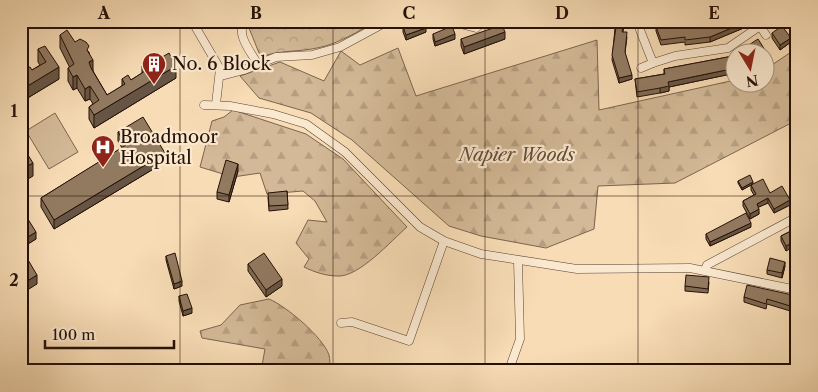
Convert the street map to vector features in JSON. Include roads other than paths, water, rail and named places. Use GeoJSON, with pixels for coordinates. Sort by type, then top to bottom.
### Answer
{"type":"FeatureCollection","features":[{"type":"Feature","properties":{"kind":"street"},"geometry":{"type":"LineString","coordinates":[[192,21],[216,60],[221,76],[216,104]]}},
{"type":"Feature","properties":{"kind":"street"},"geometry":{"type":"LineString","coordinates":[[221,76],[244,70],[257,63],[276,57],[312,55],[340,47],[388,21]]}},
{"type":"Feature","properties":{"kind":"street"},"geometry":{"type":"LineString","coordinates":[[449,21],[476,28],[485,21]]}},
{"type":"Feature","properties":{"kind":"street"},"geometry":{"type":"LineString","coordinates":[[640,21],[640,30],[653,63]]}},
{"type":"Feature","properties":{"kind":"street"},"geometry":{"type":"LineString","coordinates":[[241,23],[241,34],[257,63]]}},
{"type":"Feature","properties":{"kind":"street"},"geometry":{"type":"LineString","coordinates":[[641,68],[675,56],[728,48],[758,24],[766,35]]}},
{"type":"Feature","properties":{"kind":"street"},"geometry":{"type":"LineString","coordinates":[[204,105],[216,104],[273,114],[306,124],[344,152],[420,227],[444,241],[481,254],[577,269],[690,268],[797,290]]}},
{"type":"Feature","properties":{"kind":"street"},"geometry":{"type":"LineString","coordinates":[[705,270],[707,265],[797,217]]}},
{"type":"Feature","properties":{"kind":"street"},"geometry":{"type":"LineString","coordinates":[[341,323],[352,322],[409,342],[444,241]]}},
{"type":"Feature","properties":{"kind":"street"},"geometry":{"type":"LineString","coordinates":[[509,370],[520,339],[518,260]]}},
{"type":"Feature","properties":{"kind":"place","name":"No. 6 Block"},"geometry":{"type":"Point","coordinates":[154,85]}},
{"type":"Feature","properties":{"kind":"place","name":"Broadmoor Hospital"},"geometry":{"type":"Point","coordinates":[103,168]}},
{"type":"Feature","properties":{"kind":"park label","name":"Napier Woods"},"geometry":{"type":"Point","coordinates":[517,155]}}]}
